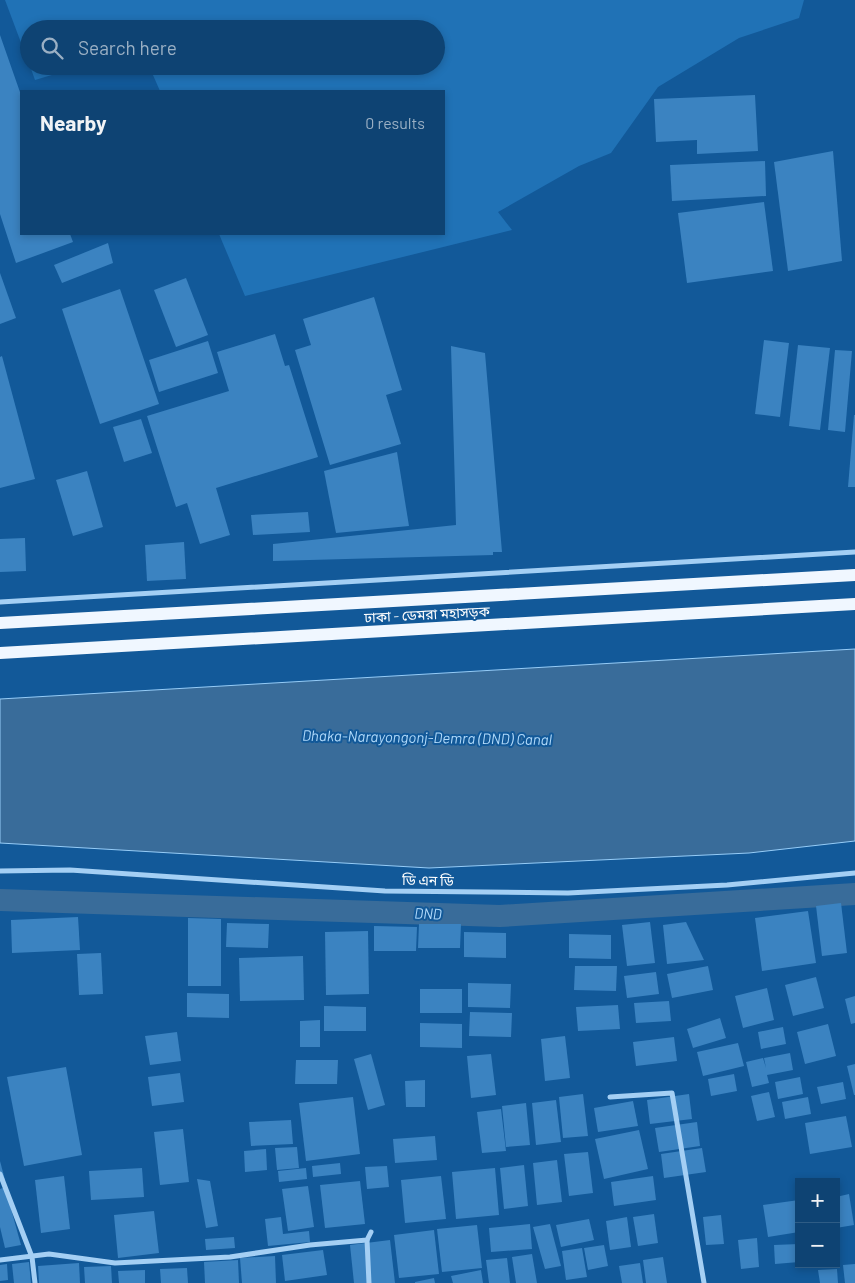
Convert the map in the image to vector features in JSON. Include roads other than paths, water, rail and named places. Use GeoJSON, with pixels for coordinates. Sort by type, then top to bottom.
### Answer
{"type":"FeatureCollection","features":[{"type":"Feature","properties":{"kind":"main road","name":"ঢাকা - ডেমরা মহাসড়ক"},"geometry":{"type":"LineString","coordinates":[[0,624],[855,575]]}},
{"type":"Feature","properties":{"kind":"main road","name":"ঢাকা - ডেমরা মহাসড়ক"},"geometry":{"type":"LineString","coordinates":[[0,653],[855,604]]}},
{"type":"Feature","properties":{"kind":"street"},"geometry":{"type":"LineString","coordinates":[[0,602],[855,552]]}},
{"type":"Feature","properties":{"kind":"street","name":"ডি এন ডি"},"geometry":{"type":"LineString","coordinates":[[0,871],[70,870],[385,891],[568,893],[727,885],[855,872]]}},
{"type":"Feature","properties":{"kind":"street"},"geometry":{"type":"LineString","coordinates":[[610,1096],[672,1093],[704,1283]]}},
{"type":"Feature","properties":{"kind":"street"},"geometry":{"type":"LineString","coordinates":[[0,1174],[32,1257],[35,1283]]}},
{"type":"Feature","properties":{"kind":"street"},"geometry":{"type":"LineString","coordinates":[[369,1283],[367,1240],[371,1232]]}},
{"type":"Feature","properties":{"kind":"street"},"geometry":{"type":"LineString","coordinates":[[0,1260],[49,1254],[115,1263],[230,1257],[310,1245],[367,1240]]}},
{"type":"Feature","properties":{"kind":"water","name":"Dhaka-Narayongonj-Demra (DND) Canal"},"geometry":{"type":"Polygon","coordinates":[[[855,649],[855,841],[749,853],[429,868],[0,843],[0,699],[855,649]]]}},
{"type":"Feature","properties":{"kind":"waterway","name":"DND"},"geometry":{"type":"LineString","coordinates":[[0,900],[500,916],[855,894]]}}]}
